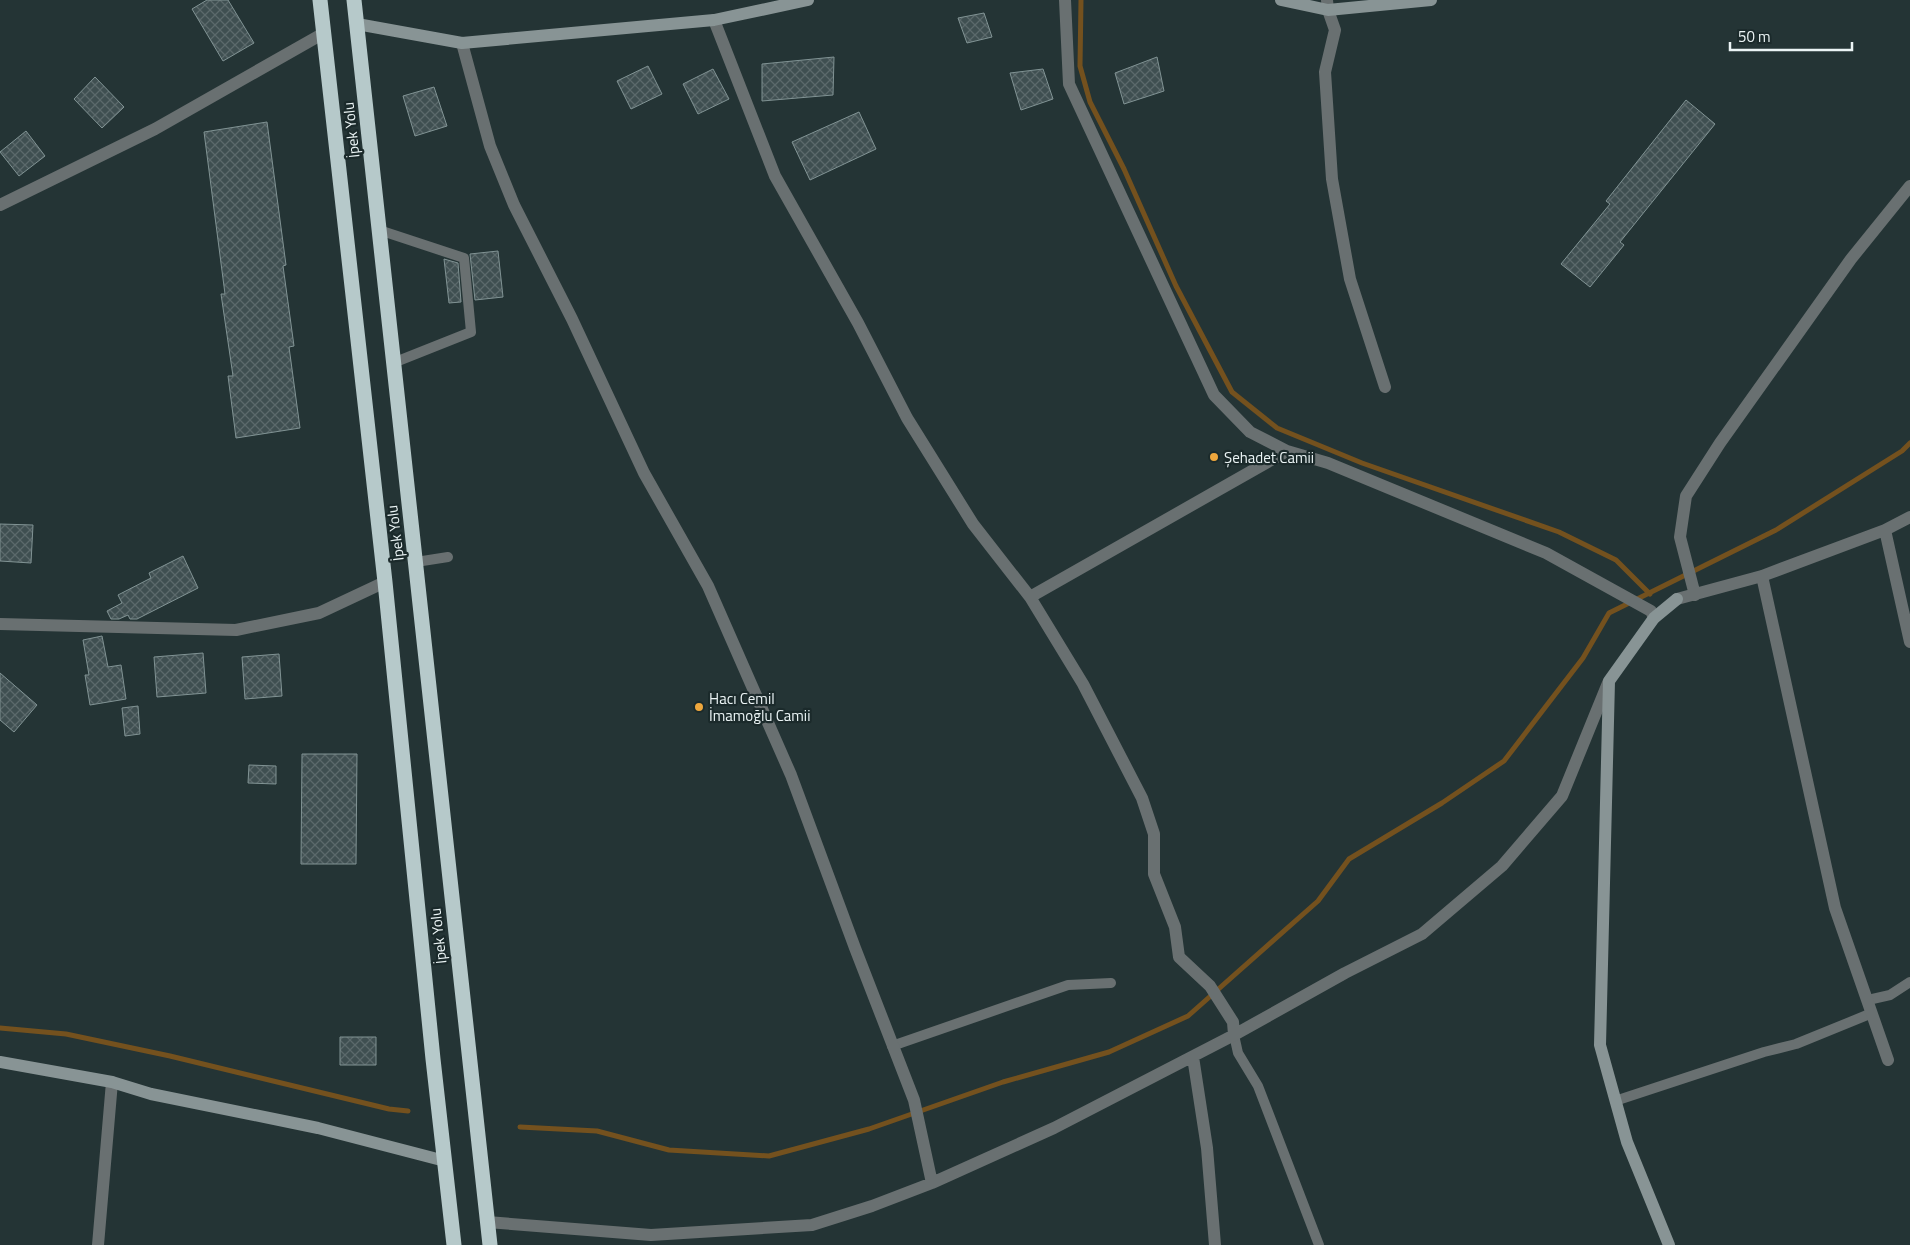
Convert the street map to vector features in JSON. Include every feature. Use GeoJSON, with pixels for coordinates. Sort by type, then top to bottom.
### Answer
{"type":"FeatureCollection","features":[{"type":"Feature","properties":{"kind":"highway","name":"İpek Yolu"},"geometry":{"type":"LineString","coordinates":[[320,0],[385,582],[433,1060],[445,1161]]}},
{"type":"Feature","properties":{"kind":"highway","name":"İpek Yolu"},"geometry":{"type":"LineString","coordinates":[[354,0],[487,1222]]}},
{"type":"Feature","properties":{"kind":"highway"},"geometry":{"type":"LineString","coordinates":[[445,1161],[454,1245]]}},
{"type":"Feature","properties":{"kind":"highway"},"geometry":{"type":"LineString","coordinates":[[487,1222],[490,1245]]}},
{"type":"Feature","properties":{"kind":"street"},"geometry":{"type":"LineString","coordinates":[[357,24],[462,43],[714,20],[808,0]]}},
{"type":"Feature","properties":{"kind":"street"},"geometry":{"type":"LineString","coordinates":[[1065,0],[1069,84],[1214,396],[1250,432],[1287,451],[1328,463],[1546,553],[1652,614]]}},
{"type":"Feature","properties":{"kind":"street"},"geometry":{"type":"LineString","coordinates":[[1281,0],[1328,5],[1431,0]]}},
{"type":"Feature","properties":{"kind":"street"},"geometry":{"type":"LineString","coordinates":[[1328,5],[1335,30],[1325,72],[1332,179],[1350,279],[1386,387]]}},
{"type":"Feature","properties":{"kind":"street"},"geometry":{"type":"LineString","coordinates":[[714,20],[775,176],[858,323],[907,418],[973,524],[1030,597],[1083,684],[1142,798],[1154,834],[1154,874],[1175,927],[1179,957],[1210,986],[1233,1022],[1234,1035]]}},
{"type":"Feature","properties":{"kind":"street"},"geometry":{"type":"LineString","coordinates":[[0,204],[155,129],[324,33]]}},
{"type":"Feature","properties":{"kind":"street"},"geometry":{"type":"LineString","coordinates":[[462,43],[490,146],[514,205],[572,319],[644,473],[708,586],[791,775],[914,1100],[932,1183]]}},
{"type":"Feature","properties":{"kind":"street"},"geometry":{"type":"LineString","coordinates":[[1695,594],[1680,537],[1686,496],[1720,443],[1851,259],[1910,186]]}},
{"type":"Feature","properties":{"kind":"street"},"geometry":{"type":"LineString","coordinates":[[1030,597],[1287,451]]}},
{"type":"Feature","properties":{"kind":"street"},"geometry":{"type":"LineString","coordinates":[[487,1222],[652,1235],[812,1225],[872,1206],[932,1183],[1054,1128],[1234,1035],[1345,973],[1422,934],[1502,866],[1562,796],[1609,681],[1652,614],[1677,599],[1762,576],[1885,530],[1910,517]]}},
{"type":"Feature","properties":{"kind":"street"},"geometry":{"type":"LineString","coordinates":[[1885,530],[1910,642]]}},
{"type":"Feature","properties":{"kind":"street"},"geometry":{"type":"LineString","coordinates":[[1762,576],[1835,908],[1888,1060]]}},
{"type":"Feature","properties":{"kind":"street"},"geometry":{"type":"LineString","coordinates":[[0,624],[236,630],[319,614],[385,582]]}},
{"type":"Feature","properties":{"kind":"street"},"geometry":{"type":"LineString","coordinates":[[1609,681],[1600,1045],[1627,1142],[1669,1245]]}},
{"type":"Feature","properties":{"kind":"street"},"geometry":{"type":"LineString","coordinates":[[1193,1056],[1207,1148],[1214,1245]]}},
{"type":"Feature","properties":{"kind":"street"},"geometry":{"type":"LineString","coordinates":[[0,1062],[112,1082],[150,1094],[318,1128],[445,1161]]}},
{"type":"Feature","properties":{"kind":"street"},"geometry":{"type":"LineString","coordinates":[[98,1245],[112,1082]]}},
{"type":"Feature","properties":{"kind":"lane"},"geometry":{"type":"LineString","coordinates":[[379,230],[464,258],[472,332],[393,363]]}},
{"type":"Feature","properties":{"kind":"lane"},"geometry":{"type":"LineString","coordinates":[[416,562],[448,558]]}},
{"type":"Feature","properties":{"kind":"lane"},"geometry":{"type":"LineString","coordinates":[[892,1046],[1068,985],[1111,982]]}},
{"type":"Feature","properties":{"kind":"lane"},"geometry":{"type":"LineString","coordinates":[[1868,1000],[1890,995],[1910,982]]}},
{"type":"Feature","properties":{"kind":"lane"},"geometry":{"type":"LineString","coordinates":[[1615,1101],[1764,1052],[1796,1044],[1872,1013]]}},
{"type":"Feature","properties":{"kind":"lane"},"geometry":{"type":"LineString","coordinates":[[1234,1035],[1238,1053],[1258,1086],[1319,1245]]}},
{"type":"Feature","properties":{"kind":"building"},"geometry":{"type":"Polygon","coordinates":[[[207,0],[228,0],[254,43],[223,61],[192,9],[207,0]]]}},
{"type":"Feature","properties":{"kind":"building"},"geometry":{"type":"Polygon","coordinates":[[[984,13],[992,37],[967,43],[958,18],[984,13]]]}},
{"type":"Feature","properties":{"kind":"building"},"geometry":{"type":"Polygon","coordinates":[[[834,57],[833,95],[762,101],[762,64],[834,57]]]}},
{"type":"Feature","properties":{"kind":"building"},"geometry":{"type":"Polygon","coordinates":[[[1157,57],[1164,91],[1124,104],[1115,73],[1157,57]]]}},
{"type":"Feature","properties":{"kind":"building"},"geometry":{"type":"Polygon","coordinates":[[[648,66],[662,94],[631,109],[617,81],[648,66]]]}},
{"type":"Feature","properties":{"kind":"building"},"geometry":{"type":"Polygon","coordinates":[[[713,69],[729,99],[698,114],[683,84],[713,69]]]}},
{"type":"Feature","properties":{"kind":"building"},"geometry":{"type":"Polygon","coordinates":[[[1043,69],[1053,99],[1021,110],[1010,73],[1043,69]]]}},
{"type":"Feature","properties":{"kind":"building"},"geometry":{"type":"Polygon","coordinates":[[[95,77],[124,107],[102,128],[74,99],[95,77]]]}},
{"type":"Feature","properties":{"kind":"building"},"geometry":{"type":"Polygon","coordinates":[[[434,87],[447,126],[415,136],[403,96],[434,87]]]}},
{"type":"Feature","properties":{"kind":"building"},"geometry":{"type":"Polygon","coordinates":[[[1686,100],[1715,124],[1620,242],[1624,245],[1590,287],[1561,264],[1610,204],[1606,201],[1686,100]]]}},
{"type":"Feature","properties":{"kind":"building"},"geometry":{"type":"Polygon","coordinates":[[[859,112],[876,149],[810,180],[792,142],[859,112]]]}},
{"type":"Feature","properties":{"kind":"building"},"geometry":{"type":"Polygon","coordinates":[[[267,122],[286,265],[283,266],[294,346],[289,347],[300,428],[236,438],[228,376],[233,376],[221,294],[225,294],[204,132],[267,122]]]}},
{"type":"Feature","properties":{"kind":"building"},"geometry":{"type":"Polygon","coordinates":[[[26,131],[45,156],[19,176],[0,152],[26,131]]]}},
{"type":"Feature","properties":{"kind":"building"},"geometry":{"type":"Polygon","coordinates":[[[498,251],[503,297],[475,300],[470,254],[498,251]]]}},
{"type":"Feature","properties":{"kind":"building"},"geometry":{"type":"Polygon","coordinates":[[[444,259],[458,263],[461,302],[449,303],[444,259]]]}},
{"type":"Feature","properties":{"kind":"building"},"geometry":{"type":"Polygon","coordinates":[[[0,524],[33,525],[31,563],[0,561],[0,524]]]}},
{"type":"Feature","properties":{"kind":"building"},"geometry":{"type":"Polygon","coordinates":[[[183,556],[198,588],[137,619],[130,619],[128,615],[119,619],[111,619],[107,611],[122,603],[118,595],[151,578],[149,573],[183,556]]]}},
{"type":"Feature","properties":{"kind":"building"},"geometry":{"type":"Polygon","coordinates":[[[102,636],[108,667],[121,665],[126,699],[90,705],[85,675],[89,675],[83,640],[102,636]]]}},
{"type":"Feature","properties":{"kind":"building"},"geometry":{"type":"Polygon","coordinates":[[[203,653],[206,693],[157,697],[154,657],[203,653]]]}},
{"type":"Feature","properties":{"kind":"building"},"geometry":{"type":"Polygon","coordinates":[[[279,654],[282,696],[245,699],[242,657],[279,654]]]}},
{"type":"Feature","properties":{"kind":"building"},"geometry":{"type":"Polygon","coordinates":[[[0,673],[37,705],[14,732],[0,720],[0,673]]]}},
{"type":"Feature","properties":{"kind":"building"},"geometry":{"type":"Polygon","coordinates":[[[138,706],[140,734],[125,736],[122,708],[138,706]]]}},
{"type":"Feature","properties":{"kind":"building"},"geometry":{"type":"Polygon","coordinates":[[[302,754],[357,754],[356,864],[301,864],[302,754]]]}},
{"type":"Feature","properties":{"kind":"building"},"geometry":{"type":"Polygon","coordinates":[[[249,765],[276,766],[276,784],[248,783],[249,765]]]}},
{"type":"Feature","properties":{"kind":"building"},"geometry":{"type":"Polygon","coordinates":[[[340,1037],[376,1037],[376,1065],[340,1065],[340,1037]]]}},
{"type":"Feature","properties":{"kind":"waterway"},"geometry":{"type":"LineString","coordinates":[[1081,0],[1080,66],[1090,102],[1124,169],[1176,286],[1232,392],[1277,428],[1362,463],[1559,532],[1616,560],[1650,594]]}},
{"type":"Feature","properties":{"kind":"waterway"},"geometry":{"type":"LineString","coordinates":[[520,1127],[597,1131],[669,1150],[769,1156],[869,1129],[1003,1082],[1109,1052],[1188,1016],[1318,901],[1349,859],[1442,803],[1504,761],[1583,658],[1609,613],[1776,530],[1902,451],[1910,443]]}},
{"type":"Feature","properties":{"kind":"waterway"},"geometry":{"type":"LineString","coordinates":[[0,1028],[66,1034],[170,1056],[389,1109],[408,1111]]}},
{"type":"Feature","properties":{"kind":"place","name":"Şehadet Camii"},"geometry":{"type":"Point","coordinates":[1214,457]}},
{"type":"Feature","properties":{"kind":"place","name":"Hacı Cemil İmamoğlu Camii"},"geometry":{"type":"Point","coordinates":[699,707]}}]}
